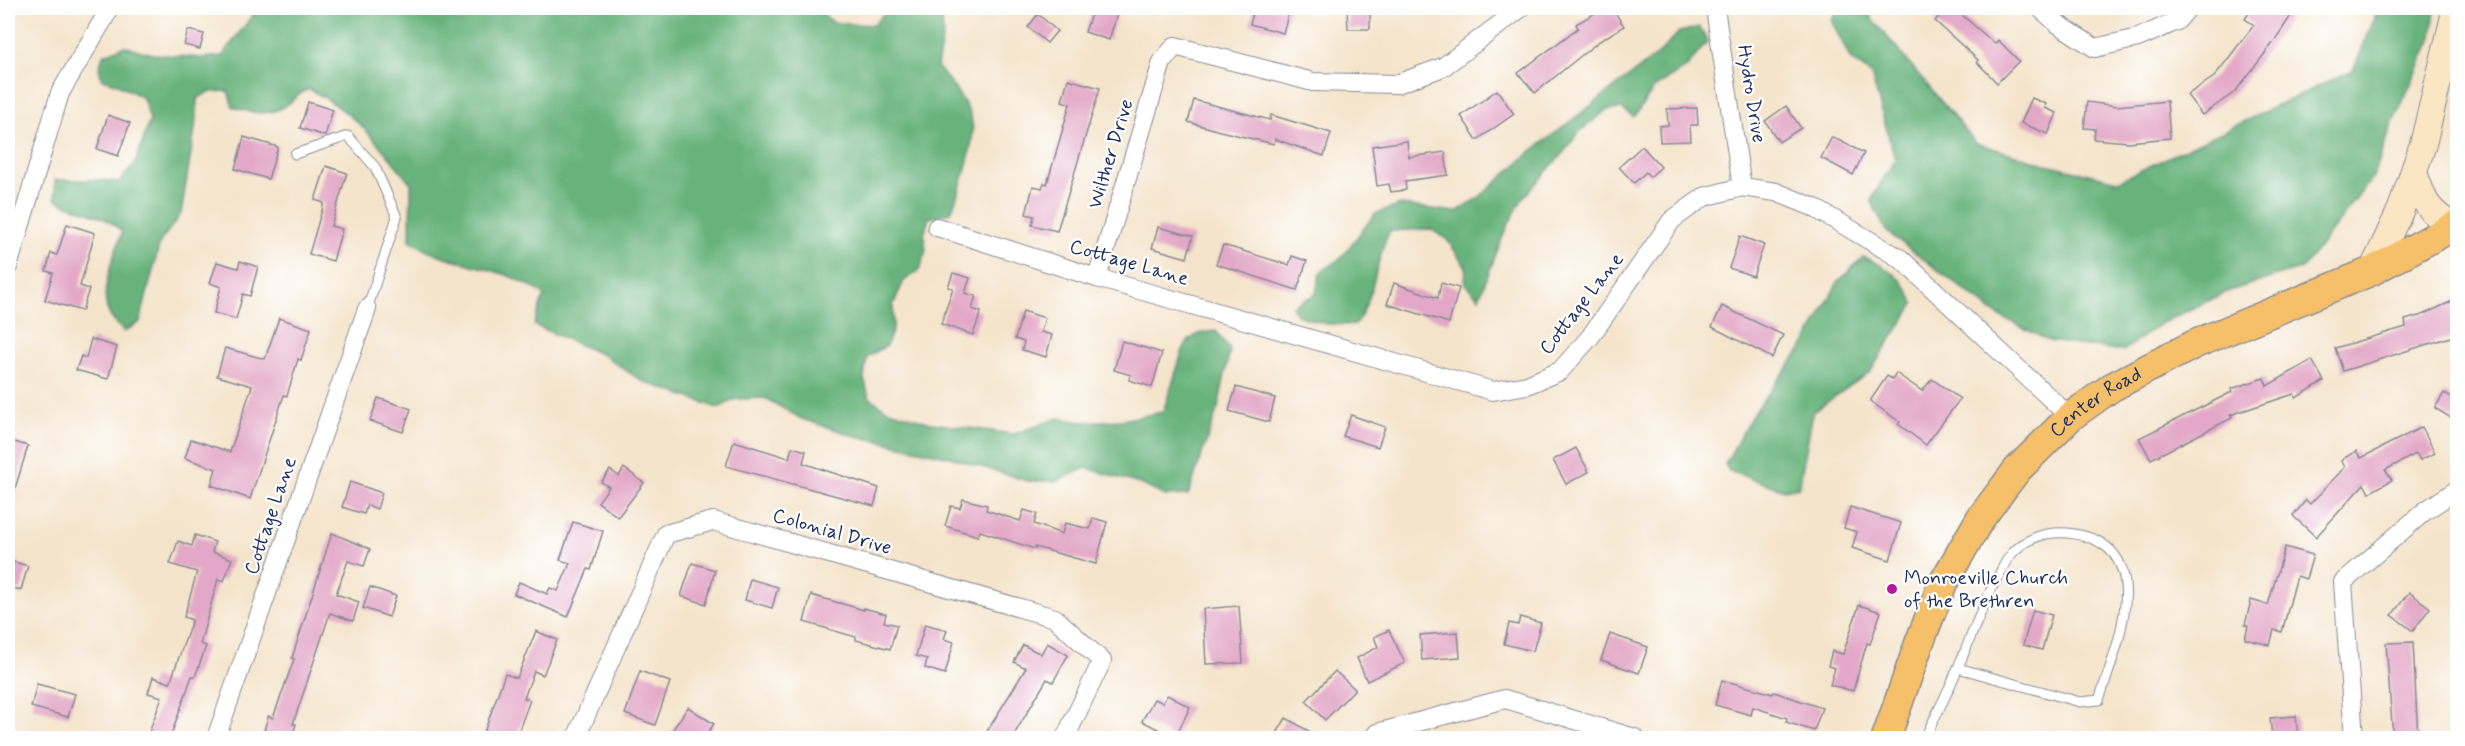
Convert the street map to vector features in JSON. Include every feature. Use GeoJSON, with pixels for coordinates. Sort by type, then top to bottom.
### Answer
{"type":"FeatureCollection","features":[{"type":"Feature","properties":{"kind":"main road","name":"Center Road"},"geometry":{"type":"LineString","coordinates":[[1886,738],[1943,583],[1980,519],[2017,470],[2070,417],[2112,387],[2195,344],[2372,271],[2456,225]]}},
{"type":"Feature","properties":{"kind":"street"},"geometry":{"type":"LineString","coordinates":[[8,267],[60,93],[106,15],[107,8]]}},
{"type":"Feature","properties":{"kind":"street","name":"Wilther Drive"},"geometry":{"type":"LineString","coordinates":[[1097,278],[1162,62],[1175,46],[1313,82],[1396,84],[1443,67],[1521,8]]}},
{"type":"Feature","properties":{"kind":"street","name":"Hydro Drive"},"geometry":{"type":"LineString","coordinates":[[1716,8],[1742,187]]}},
{"type":"Feature","properties":{"kind":"street"},"geometry":{"type":"LineString","coordinates":[[2040,8],[2058,24],[2095,48],[2138,38],[2177,21],[2188,8]]}},
{"type":"Feature","properties":{"kind":"street"},"geometry":{"type":"LineString","coordinates":[[2372,271],[2401,209],[2423,144],[2456,8]]}},
{"type":"Feature","properties":{"kind":"street"},"geometry":{"type":"LineString","coordinates":[[2414,172],[2422,198],[2433,215],[2456,225]]}},
{"type":"Feature","properties":{"kind":"street","name":"Cottage Lane"},"geometry":{"type":"LineString","coordinates":[[937,227],[1097,278],[1493,391],[1527,385],[1560,371],[1590,336],[1672,220],[1704,197],[1742,187],[1776,192],[1813,207],[1901,259],[2070,417]]}},
{"type":"Feature","properties":{"kind":"street","name":"Cottage Lane"},"geometry":{"type":"LineString","coordinates":[[216,738],[367,309]]}},
{"type":"Feature","properties":{"kind":"street"},"geometry":{"type":"LineString","coordinates":[[2354,738],[2343,582],[2425,511],[2457,489]]}},
{"type":"Feature","properties":{"kind":"street","name":"Colonial Drive"},"geometry":{"type":"LineString","coordinates":[[576,738],[666,534],[713,521],[1055,618],[1102,661],[1065,738]]}},
{"type":"Feature","properties":{"kind":"street"},"geometry":{"type":"LineString","coordinates":[[1373,738],[1377,732],[1505,699],[1635,738]]}},
{"type":"Feature","properties":{"kind":"lane"},"geometry":{"type":"LineString","coordinates":[[295,154],[348,136],[375,167],[397,217],[367,309]]}},
{"type":"Feature","properties":{"kind":"lane"},"geometry":{"type":"LineString","coordinates":[[1925,738],[1958,668],[1980,610],[2010,555],[2029,540],[2053,532],[2088,535],[2114,552],[2124,572],[2126,605],[2100,700],[2080,702],[1958,668]]}},
{"type":"Feature","properties":{"kind":"green space"},"geometry":{"type":"Polygon","coordinates":[[[258,8],[816,8],[834,23],[874,25],[888,8],[941,8],[943,34],[937,66],[960,97],[971,117],[973,126],[970,151],[951,212],[929,218],[924,235],[926,250],[920,269],[904,281],[893,305],[893,330],[886,346],[867,357],[864,378],[869,397],[886,409],[931,423],[1014,434],[1058,418],[1082,422],[1121,420],[1163,412],[1183,350],[1197,335],[1216,331],[1230,350],[1218,408],[1188,495],[1165,496],[1143,485],[1086,468],[1057,481],[1027,481],[950,457],[852,435],[802,419],[765,398],[736,399],[718,408],[642,381],[603,355],[534,325],[544,295],[529,285],[495,271],[442,256],[410,240],[411,183],[365,130],[340,108],[309,89],[285,106],[265,113],[233,107],[228,91],[208,92],[197,99],[197,116],[181,214],[160,242],[140,322],[124,332],[111,317],[105,297],[108,275],[122,232],[99,216],[55,199],[55,180],[119,182],[135,164],[150,120],[143,98],[120,85],[102,79],[99,68],[103,55],[124,46],[153,54],[203,58],[222,56],[258,8]]]}},
{"type":"Feature","properties":{"kind":"green space"},"geometry":{"type":"Polygon","coordinates":[[[1839,8],[1863,8],[1976,143],[2046,164],[2118,181],[2353,70],[2379,8],[2435,8],[2432,38],[2392,125],[2374,176],[2303,268],[2229,291],[2160,324],[2123,351],[2049,341],[1998,315],[1886,231],[1871,200],[1895,159],[1871,74],[1851,60],[1831,20],[1839,8]]]}},
{"type":"Feature","properties":{"kind":"green space"},"geometry":{"type":"Polygon","coordinates":[[[1700,27],[1707,42],[1687,67],[1655,87],[1634,117],[1622,109],[1607,110],[1579,132],[1523,198],[1505,231],[1479,298],[1465,284],[1466,267],[1446,238],[1430,229],[1390,231],[1367,302],[1355,325],[1326,324],[1297,315],[1292,306],[1316,294],[1320,272],[1341,258],[1375,214],[1401,205],[1456,212],[1476,200],[1533,150],[1662,51],[1679,32],[1700,27]]]}},
{"type":"Feature","properties":{"kind":"green space"},"geometry":{"type":"Polygon","coordinates":[[[1863,257],[1879,264],[1901,281],[1911,295],[1914,304],[1870,372],[1813,412],[1799,487],[1784,490],[1729,471],[1725,464],[1751,417],[1805,344],[1838,282],[1863,257]]]}},
{"type":"Feature","properties":{"kind":"building"},"geometry":{"type":"Polygon","coordinates":[[[1093,8],[1119,8],[1109,40],[1085,32],[1093,8]]]}},
{"type":"Feature","properties":{"kind":"building"},"geometry":{"type":"Polygon","coordinates":[[[1254,8],[1290,8],[1283,33],[1250,24],[1254,8]]]}},
{"type":"Feature","properties":{"kind":"building"},"geometry":{"type":"Polygon","coordinates":[[[1604,8],[1612,8],[1624,26],[1598,42],[1535,93],[1518,73],[1578,28],[1576,24],[1604,8]]]}},
{"type":"Feature","properties":{"kind":"building"},"geometry":{"type":"Polygon","coordinates":[[[1947,8],[1954,8],[1995,44],[1998,40],[2019,61],[1997,83],[1977,62],[1978,60],[1935,21],[1947,8]]]}},
{"type":"Feature","properties":{"kind":"building"},"geometry":{"type":"Polygon","coordinates":[[[2252,8],[2296,8],[2273,43],[2235,92],[2202,115],[2187,95],[2214,77],[2254,25],[2245,19],[2252,8]]]}},
{"type":"Feature","properties":{"kind":"building"},"geometry":{"type":"Polygon","coordinates":[[[1347,9],[1370,9],[1370,29],[1348,29],[1347,9]]]}},
{"type":"Feature","properties":{"kind":"building"},"geometry":{"type":"Polygon","coordinates":[[[1038,14],[1057,31],[1047,43],[1028,27],[1038,14]]]}},
{"type":"Feature","properties":{"kind":"building"},"geometry":{"type":"Polygon","coordinates":[[[188,30],[204,34],[200,49],[184,45],[188,30]]]}},
{"type":"Feature","properties":{"kind":"building"},"geometry":{"type":"Polygon","coordinates":[[[1068,79],[1100,88],[1057,231],[1032,225],[1034,216],[1026,214],[1033,186],[1042,188],[1044,183],[1047,184],[1070,104],[1062,101],[1068,79]]]}},
{"type":"Feature","properties":{"kind":"building"},"geometry":{"type":"Polygon","coordinates":[[[1497,90],[1514,114],[1477,140],[1461,116],[1497,90]]]}},
{"type":"Feature","properties":{"kind":"building"},"geometry":{"type":"Polygon","coordinates":[[[2032,98],[2046,104],[2045,108],[2057,113],[2048,134],[2021,123],[2032,98]]]}},
{"type":"Feature","properties":{"kind":"building"},"geometry":{"type":"Polygon","coordinates":[[[1194,100],[1270,120],[1271,115],[1331,133],[1324,156],[1275,139],[1274,144],[1188,122],[1194,100]]]}},
{"type":"Feature","properties":{"kind":"building"},"geometry":{"type":"Polygon","coordinates":[[[2167,101],[2170,138],[2128,142],[2094,139],[2095,129],[2084,128],[2087,102],[2117,106],[2167,101]]]}},
{"type":"Feature","properties":{"kind":"building"},"geometry":{"type":"Polygon","coordinates":[[[308,102],[333,110],[325,136],[300,128],[308,102]]]}},
{"type":"Feature","properties":{"kind":"building"},"geometry":{"type":"Polygon","coordinates":[[[1786,106],[1801,128],[1779,142],[1765,121],[1786,106]]]}},
{"type":"Feature","properties":{"kind":"building"},"geometry":{"type":"Polygon","coordinates":[[[1697,108],[1698,125],[1690,125],[1691,141],[1660,142],[1659,126],[1668,125],[1667,109],[1697,108]]]}},
{"type":"Feature","properties":{"kind":"building"},"geometry":{"type":"Polygon","coordinates":[[[108,115],[130,123],[118,156],[97,149],[108,115]]]}},
{"type":"Feature","properties":{"kind":"building"},"geometry":{"type":"Polygon","coordinates":[[[244,137],[278,147],[268,179],[235,169],[244,137]]]}},
{"type":"Feature","properties":{"kind":"building"},"geometry":{"type":"Polygon","coordinates":[[[1832,137],[1864,153],[1853,175],[1821,158],[1832,137]]]}},
{"type":"Feature","properties":{"kind":"building"},"geometry":{"type":"Polygon","coordinates":[[[1407,141],[1409,157],[1445,152],[1448,175],[1405,181],[1406,190],[1391,192],[1389,184],[1377,186],[1372,146],[1407,141]]]}},
{"type":"Feature","properties":{"kind":"building"},"geometry":{"type":"Polygon","coordinates":[[[1642,146],[1661,167],[1650,177],[1646,172],[1634,183],[1619,167],[1642,146]]]}},
{"type":"Feature","properties":{"kind":"building"},"geometry":{"type":"Polygon","coordinates":[[[326,166],[347,173],[331,226],[342,229],[333,261],[309,254],[324,203],[315,200],[326,166]]]}},
{"type":"Feature","properties":{"kind":"building"},"geometry":{"type":"Polygon","coordinates":[[[67,224],[95,233],[80,286],[89,289],[82,311],[45,300],[53,273],[46,271],[51,253],[57,255],[67,224]]]}},
{"type":"Feature","properties":{"kind":"building"},"geometry":{"type":"Polygon","coordinates":[[[1158,227],[1193,236],[1187,258],[1152,248],[1158,227]]]}},
{"type":"Feature","properties":{"kind":"building"},"geometry":{"type":"Polygon","coordinates":[[[1740,236],[1764,245],[1753,276],[1729,268],[1740,236]]]}},
{"type":"Feature","properties":{"kind":"building"},"geometry":{"type":"Polygon","coordinates":[[[1223,245],[1289,265],[1292,256],[1307,261],[1297,290],[1216,264],[1223,245]]]}},
{"type":"Feature","properties":{"kind":"building"},"geometry":{"type":"Polygon","coordinates":[[[240,261],[258,267],[250,296],[243,294],[236,319],[214,313],[221,287],[210,283],[217,262],[238,268],[240,261]]]}},
{"type":"Feature","properties":{"kind":"building"},"geometry":{"type":"Polygon","coordinates":[[[953,273],[970,278],[965,293],[976,296],[972,309],[981,312],[973,335],[941,324],[953,288],[948,287],[953,273]]]}},
{"type":"Feature","properties":{"kind":"building"},"geometry":{"type":"Polygon","coordinates":[[[1394,283],[1438,298],[1441,283],[1459,288],[1449,323],[1387,304],[1394,283]]]}},
{"type":"Feature","properties":{"kind":"building"},"geometry":{"type":"Polygon","coordinates":[[[2457,299],[2457,335],[2343,371],[2335,348],[2406,327],[2405,320],[2457,299]]]}},
{"type":"Feature","properties":{"kind":"building"},"geometry":{"type":"Polygon","coordinates":[[[1722,306],[1783,335],[1772,358],[1712,327],[1722,306]]]}},
{"type":"Feature","properties":{"kind":"building"},"geometry":{"type":"Polygon","coordinates":[[[1023,311],[1045,318],[1041,332],[1052,335],[1046,357],[1022,350],[1024,342],[1015,339],[1023,311]]]}},
{"type":"Feature","properties":{"kind":"building"},"geometry":{"type":"Polygon","coordinates":[[[279,318],[311,329],[301,360],[298,359],[287,396],[284,395],[250,499],[211,485],[216,469],[185,458],[191,439],[230,452],[252,386],[217,376],[225,348],[265,359],[279,318]]]}},
{"type":"Feature","properties":{"kind":"building"},"geometry":{"type":"Polygon","coordinates":[[[91,339],[117,347],[108,379],[76,370],[81,356],[86,358],[91,339]]]}},
{"type":"Feature","properties":{"kind":"building"},"geometry":{"type":"Polygon","coordinates":[[[1122,341],[1162,353],[1152,387],[1129,380],[1131,375],[1114,370],[1122,341]]]}},
{"type":"Feature","properties":{"kind":"building"},"geometry":{"type":"Polygon","coordinates":[[[2312,360],[2324,381],[2296,398],[2294,394],[2230,415],[2232,418],[2151,459],[2139,438],[2232,392],[2231,389],[2264,378],[2267,386],[2312,360]]]}},
{"type":"Feature","properties":{"kind":"building"},"geometry":{"type":"Polygon","coordinates":[[[1896,373],[1922,391],[1932,379],[1960,399],[1926,445],[1898,424],[1900,422],[1870,401],[1887,376],[1892,379],[1896,373]]]}},
{"type":"Feature","properties":{"kind":"building"},"geometry":{"type":"Polygon","coordinates":[[[1236,387],[1275,398],[1269,422],[1229,411],[1236,387]]]}},
{"type":"Feature","properties":{"kind":"building"},"geometry":{"type":"Polygon","coordinates":[[[2444,393],[2457,402],[2457,422],[2435,408],[2444,393]]]}},
{"type":"Feature","properties":{"kind":"building"},"geometry":{"type":"Polygon","coordinates":[[[378,398],[411,409],[403,432],[370,421],[378,398]]]}},
{"type":"Feature","properties":{"kind":"building"},"geometry":{"type":"Polygon","coordinates":[[[1351,415],[1385,427],[1378,447],[1343,436],[1351,415]]]}},
{"type":"Feature","properties":{"kind":"building"},"geometry":{"type":"Polygon","coordinates":[[[2422,427],[2435,453],[2420,460],[2416,454],[2385,470],[2392,480],[2369,493],[2364,484],[2316,537],[2293,516],[2306,500],[2310,504],[2345,467],[2341,460],[2356,451],[2361,458],[2422,427]]]}},
{"type":"Feature","properties":{"kind":"building"},"geometry":{"type":"Polygon","coordinates":[[[8,440],[28,446],[11,502],[8,502],[8,440]]]}},
{"type":"Feature","properties":{"kind":"building"},"geometry":{"type":"Polygon","coordinates":[[[734,441],[789,458],[792,447],[806,451],[803,463],[879,488],[874,506],[726,466],[734,441]]]}},
{"type":"Feature","properties":{"kind":"building"},"geometry":{"type":"Polygon","coordinates":[[[1576,448],[1589,472],[1566,484],[1553,460],[1576,448]]]}},
{"type":"Feature","properties":{"kind":"building"},"geometry":{"type":"Polygon","coordinates":[[[624,468],[644,483],[618,517],[598,502],[609,487],[601,482],[610,470],[619,476],[624,468]]]}},
{"type":"Feature","properties":{"kind":"building"},"geometry":{"type":"Polygon","coordinates":[[[350,482],[382,493],[377,509],[367,505],[364,514],[342,507],[350,482]]]}},
{"type":"Feature","properties":{"kind":"building"},"geometry":{"type":"Polygon","coordinates":[[[963,499],[987,505],[986,510],[1020,521],[1024,510],[1037,514],[1034,524],[1062,534],[1065,523],[1090,529],[1093,518],[1107,522],[1096,564],[1035,547],[1035,549],[980,531],[978,536],[945,526],[951,506],[960,508],[963,499]]]}},
{"type":"Feature","properties":{"kind":"building"},"geometry":{"type":"Polygon","coordinates":[[[1850,507],[1901,523],[1890,560],[1852,548],[1857,532],[1844,528],[1850,507]]]}},
{"type":"Feature","properties":{"kind":"building"},"geometry":{"type":"Polygon","coordinates":[[[573,522],[603,531],[591,570],[588,569],[568,617],[514,594],[519,582],[547,594],[550,588],[558,591],[570,563],[560,560],[573,522]]]}},
{"type":"Feature","properties":{"kind":"building"},"geometry":{"type":"Polygon","coordinates":[[[332,533],[370,549],[364,566],[348,561],[336,594],[359,602],[353,621],[330,613],[293,724],[296,724],[292,738],[262,738],[268,716],[273,718],[294,659],[292,658],[332,533]]]}},
{"type":"Feature","properties":{"kind":"building"},"geometry":{"type":"Polygon","coordinates":[[[195,535],[215,542],[212,552],[232,559],[224,581],[218,579],[200,644],[206,646],[195,677],[192,676],[170,738],[147,738],[162,697],[148,693],[153,677],[170,683],[192,620],[184,617],[197,572],[170,564],[178,541],[192,546],[195,535]]]}},
{"type":"Feature","properties":{"kind":"building"},"geometry":{"type":"Polygon","coordinates":[[[2285,547],[2313,555],[2306,579],[2297,576],[2282,632],[2274,630],[2270,645],[2245,639],[2248,626],[2245,625],[2251,600],[2268,605],[2285,547]]]}},
{"type":"Feature","properties":{"kind":"building"},"geometry":{"type":"Polygon","coordinates":[[[8,560],[28,566],[21,590],[8,587],[8,560]]]}},
{"type":"Feature","properties":{"kind":"building"},"geometry":{"type":"Polygon","coordinates":[[[692,563],[715,570],[706,604],[681,596],[692,563]]]}},
{"type":"Feature","properties":{"kind":"building"},"geometry":{"type":"Polygon","coordinates":[[[750,579],[778,587],[772,608],[745,600],[750,579]]]}},
{"type":"Feature","properties":{"kind":"building"},"geometry":{"type":"Polygon","coordinates":[[[370,587],[396,596],[389,617],[363,608],[370,587]]]}},
{"type":"Feature","properties":{"kind":"building"},"geometry":{"type":"Polygon","coordinates":[[[2409,592],[2430,608],[2413,631],[2392,615],[2409,592]]]}},
{"type":"Feature","properties":{"kind":"building"},"geometry":{"type":"Polygon","coordinates":[[[811,595],[886,614],[884,622],[897,625],[890,649],[804,622],[811,595]]]}},
{"type":"Feature","properties":{"kind":"building"},"geometry":{"type":"Polygon","coordinates":[[[1859,605],[1881,612],[1870,644],[1867,643],[1853,691],[1830,685],[1835,668],[1828,666],[1832,651],[1843,654],[1859,605]]]}},
{"type":"Feature","properties":{"kind":"building"},"geometry":{"type":"Polygon","coordinates":[[[1239,606],[1243,663],[1206,664],[1203,609],[1239,606]]]}},
{"type":"Feature","properties":{"kind":"building"},"geometry":{"type":"Polygon","coordinates":[[[2033,610],[2052,615],[2042,650],[2023,645],[2033,610]]]}},
{"type":"Feature","properties":{"kind":"building"},"geometry":{"type":"Polygon","coordinates":[[[1520,617],[1541,623],[1533,651],[1504,644],[1509,623],[1518,625],[1520,617]]]}},
{"type":"Feature","properties":{"kind":"building"},"geometry":{"type":"Polygon","coordinates":[[[925,624],[947,630],[944,639],[954,642],[945,674],[925,668],[927,659],[916,656],[925,624]]]}},
{"type":"Feature","properties":{"kind":"building"},"geometry":{"type":"Polygon","coordinates":[[[1389,630],[1405,663],[1367,681],[1357,658],[1378,647],[1374,637],[1389,630]]]}},
{"type":"Feature","properties":{"kind":"building"},"geometry":{"type":"Polygon","coordinates":[[[536,631],[557,640],[543,675],[534,671],[524,698],[530,700],[516,738],[482,738],[505,674],[517,678],[536,631]]]}},
{"type":"Feature","properties":{"kind":"building"},"geometry":{"type":"Polygon","coordinates":[[[1458,632],[1460,657],[1422,660],[1420,635],[1458,632]]]}},
{"type":"Feature","properties":{"kind":"building"},"geometry":{"type":"Polygon","coordinates":[[[1610,634],[1648,647],[1639,673],[1601,660],[1610,634]]]}},
{"type":"Feature","properties":{"kind":"building"},"geometry":{"type":"Polygon","coordinates":[[[2413,642],[2418,738],[2393,738],[2386,643],[2413,642]]]}},
{"type":"Feature","properties":{"kind":"building"},"geometry":{"type":"Polygon","coordinates":[[[1047,643],[1068,655],[1053,682],[1047,679],[1012,738],[983,738],[1026,668],[1014,662],[1023,645],[1041,654],[1047,643]]]}},
{"type":"Feature","properties":{"kind":"building"},"geometry":{"type":"Polygon","coordinates":[[[640,671],[670,682],[655,725],[625,714],[640,671]]]}},
{"type":"Feature","properties":{"kind":"building"},"geometry":{"type":"Polygon","coordinates":[[[1335,671],[1355,689],[1325,720],[1306,701],[1335,671]]]}},
{"type":"Feature","properties":{"kind":"building"},"geometry":{"type":"Polygon","coordinates":[[[1722,680],[1773,694],[1774,692],[1822,708],[1814,731],[1786,722],[1787,718],[1753,707],[1751,715],[1715,705],[1722,680]]]}},
{"type":"Feature","properties":{"kind":"building"},"geometry":{"type":"Polygon","coordinates":[[[37,684],[75,694],[68,717],[31,707],[37,684]]]}},
{"type":"Feature","properties":{"kind":"building"},"geometry":{"type":"Polygon","coordinates":[[[1167,695],[1190,707],[1175,738],[1142,721],[1154,699],[1163,703],[1167,695]]]}},
{"type":"Feature","properties":{"kind":"building"},"geometry":{"type":"Polygon","coordinates":[[[688,707],[714,724],[704,738],[667,738],[688,707]]]}},
{"type":"Feature","properties":{"kind":"building"},"geometry":{"type":"Polygon","coordinates":[[[2296,716],[2298,738],[2272,738],[2270,718],[2296,716]]]}},
{"type":"Feature","properties":{"kind":"building"},"geometry":{"type":"Polygon","coordinates":[[[1286,718],[1321,738],[1274,738],[1286,718]]]}},
{"type":"Feature","properties":{"kind":"place","name":"Monroeville Church of the Brethren"},"geometry":{"type":"Point","coordinates":[1892,589]}}]}
